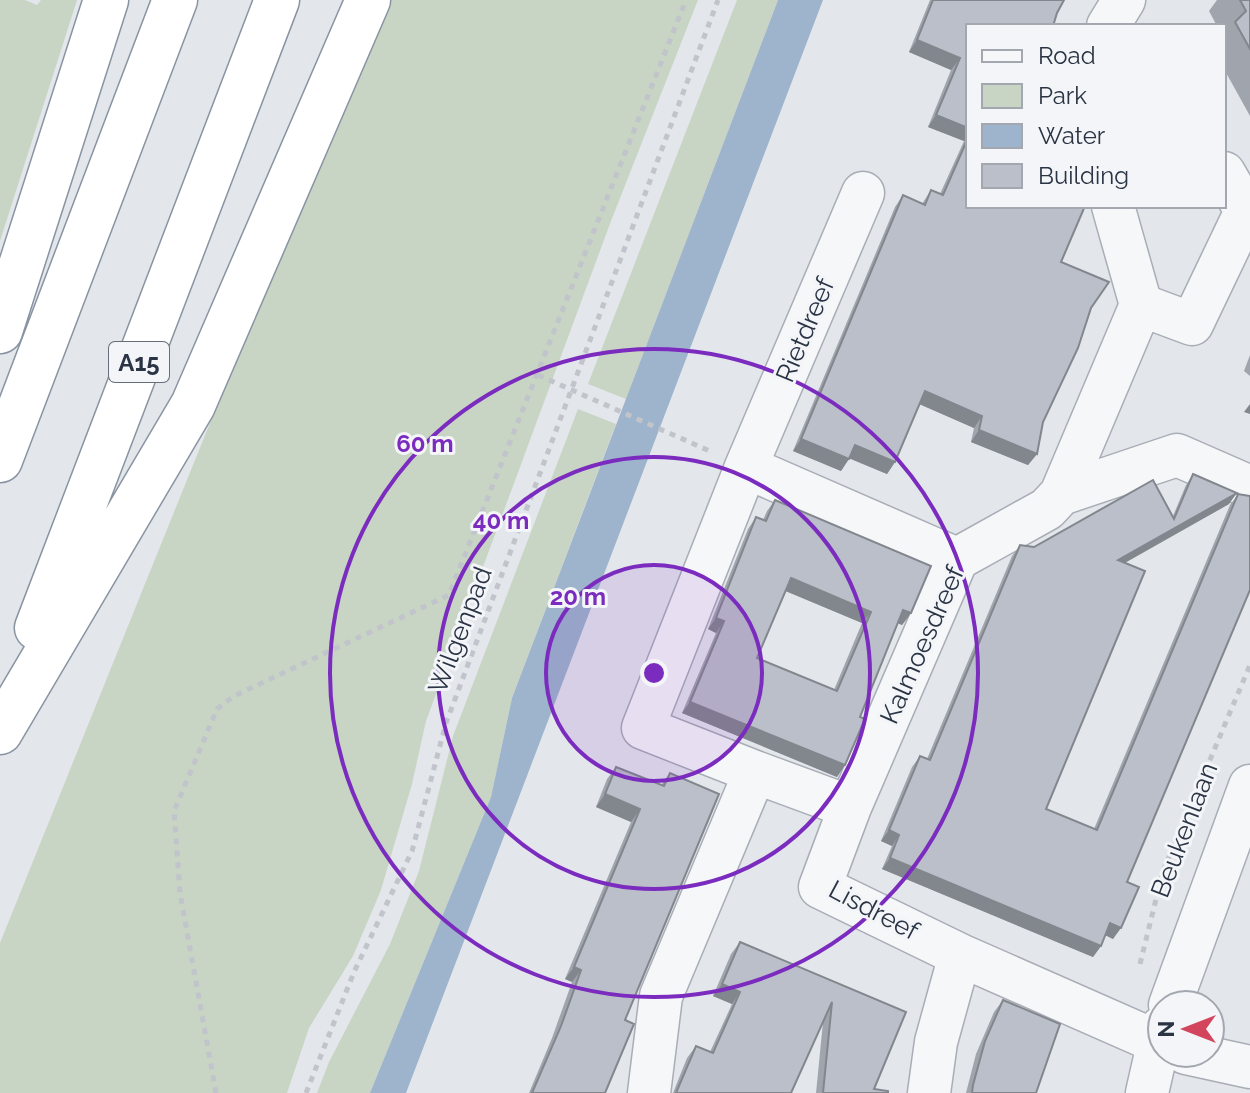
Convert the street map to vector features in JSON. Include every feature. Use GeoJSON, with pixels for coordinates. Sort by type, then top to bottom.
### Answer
{"type":"FeatureCollection","features":[{"type":"Feature","properties":{"kind":"highway"},"geometry":{"type":"LineString","coordinates":[[0,331],[106,0]]}},
{"type":"Feature","properties":{"kind":"highway"},"geometry":{"type":"LineString","coordinates":[[0,460],[175,0]]}},
{"type":"Feature","properties":{"kind":"highway","name":"A15"},"geometry":{"type":"LineString","coordinates":[[0,724],[277,0]]}},
{"type":"Feature","properties":{"kind":"highway","name":"A15"},"geometry":{"type":"LineString","coordinates":[[0,732],[193,405],[368,0]]}},
{"type":"Feature","properties":{"kind":"street"},"geometry":{"type":"LineString","coordinates":[[1109,24],[1124,0],[1139,24]]}},
{"type":"Feature","properties":{"kind":"street"},"geometry":{"type":"LineString","coordinates":[[1141,305],[1192,324],[1246,211],[1226,176]]}},
{"type":"Feature","properties":{"kind":"street","name":"Rietdreef"},"geometry":{"type":"LineString","coordinates":[[755,772],[643,728],[746,467],[863,193]]}},
{"type":"Feature","properties":{"kind":"street"},"geometry":{"type":"LineString","coordinates":[[1061,494],[1141,305],[1114,208]]}},
{"type":"Feature","properties":{"kind":"street","name":"Kalmoesdreef"},"geometry":{"type":"LineString","coordinates":[[850,807],[957,559],[1047,509],[1061,494],[1177,455],[1250,487]]}},
{"type":"Feature","properties":{"kind":"street"},"geometry":{"type":"LineString","coordinates":[[746,467],[957,559]]}},
{"type":"Feature","properties":{"kind":"street"},"geometry":{"type":"LineString","coordinates":[[649,1093],[661,996],[755,772],[850,807]]}},
{"type":"Feature","properties":{"kind":"street","name":"Beukenlaan"},"geometry":{"type":"LineString","coordinates":[[1182,989],[1250,786]]}},
{"type":"Feature","properties":{"kind":"street","name":"Lisdreef"},"geometry":{"type":"LineString","coordinates":[[850,807],[820,887],[960,955],[1146,1026]]}},
{"type":"Feature","properties":{"kind":"street"},"geometry":{"type":"LineString","coordinates":[[929,1093],[936,1042],[960,955]]}},
{"type":"Feature","properties":{"kind":"street","name":"Beukenlaan"},"geometry":{"type":"LineString","coordinates":[[1147,1093],[1155,1069]]}},
{"type":"Feature","properties":{"kind":"path"},"geometry":{"type":"LineString","coordinates":[[216,1093],[180,893],[174,811],[209,725],[217,709],[234,696],[449,595],[686,0]]}},
{"type":"Feature","properties":{"kind":"path","name":"Wilgenpad"},"geometry":{"type":"LineString","coordinates":[[306,1093],[354,972],[412,851],[446,723],[718,0]]}},
{"type":"Feature","properties":{"kind":"path"},"geometry":{"type":"LineString","coordinates":[[538,375],[746,467]]}},
{"type":"Feature","properties":{"kind":"path","name":"Beukenlaan"},"geometry":{"type":"LineString","coordinates":[[1138,971],[1163,871],[1250,665]]}},
{"type":"Feature","properties":{"kind":"green space"},"geometry":{"type":"Polygon","coordinates":[[[0,0],[25,0],[37,5],[41,0],[77,0],[0,241],[0,0]]]}},
{"type":"Feature","properties":{"kind":"green space"},"geometry":{"type":"Polygon","coordinates":[[[391,0],[698,0],[611,221],[426,721],[412,784],[381,890],[353,956],[309,1028],[287,1093],[0,1093],[0,943],[235,361],[391,0]]]}},
{"type":"Feature","properties":{"kind":"green space"},"geometry":{"type":"Polygon","coordinates":[[[737,0],[778,0],[626,399],[588,384],[737,0]]]}},
{"type":"Feature","properties":{"kind":"green space"},"geometry":{"type":"Polygon","coordinates":[[[578,409],[616,424],[512,698],[491,797],[370,1093],[317,1093],[329,1062],[390,944],[419,871],[453,736],[578,409]]]}},
{"type":"Feature","properties":{"kind":"water"},"geometry":{"type":"Polygon","coordinates":[[[778,0],[823,0],[406,1093],[370,1093],[491,797],[512,698],[778,0]]]}},
{"type":"Feature","properties":{"kind":"building"},"geometry":{"type":"Polygon","coordinates":[[[933,0],[1064,0],[1054,24],[966,24],[966,127],[936,115],[960,58],[917,40],[933,0]]]}},
{"type":"Feature","properties":{"kind":"building"},"geometry":{"type":"Polygon","coordinates":[[[1240,0],[1250,0],[1250,49],[1235,22],[1246,11],[1240,0]]]}},
{"type":"Feature","properties":{"kind":"building"},"geometry":{"type":"Polygon","coordinates":[[[966,143],[966,208],[1084,208],[1061,262],[1109,282],[1091,308],[1078,348],[1043,422],[1037,454],[979,430],[982,416],[925,391],[895,462],[855,445],[849,459],[801,439],[903,195],[925,205],[931,190],[943,195],[966,143]]]}},
{"type":"Feature","properties":{"kind":"building"},"geometry":{"type":"Polygon","coordinates":[[[1193,474],[1237,493],[1118,560],[1145,571],[1046,809],[1097,830],[1238,494],[1250,496],[1250,590],[1127,882],[1139,887],[1121,928],[1110,923],[1101,946],[890,858],[899,835],[889,830],[920,756],[930,760],[1020,545],[1034,547],[1153,480],[1174,519],[1193,474]]]}},
{"type":"Feature","properties":{"kind":"building"},"geometry":{"type":"Polygon","coordinates":[[[775,500],[931,566],[911,613],[903,610],[860,717],[865,719],[845,765],[690,702],[724,621],[716,618],[756,517],[766,521],[775,500]],[[791,578],[757,658],[837,691],[871,612],[791,578]]]}},
{"type":"Feature","properties":{"kind":"building"},"geometry":{"type":"Polygon","coordinates":[[[616,767],[664,786],[670,773],[719,794],[625,1020],[634,1024],[605,1093],[532,1093],[581,970],[574,967],[640,809],[605,794],[616,767]]]}},
{"type":"Feature","properties":{"kind":"building"},"geometry":{"type":"Polygon","coordinates":[[[740,942],[906,1012],[874,1089],[888,1093],[823,1093],[832,1002],[791,1093],[676,1093],[696,1046],[713,1053],[740,992],[722,984],[740,942]]]}},
{"type":"Feature","properties":{"kind":"building"},"geometry":{"type":"Polygon","coordinates":[[[1003,1000],[1060,1024],[1036,1093],[972,1093],[985,1041],[1003,1000]]]}}]}
